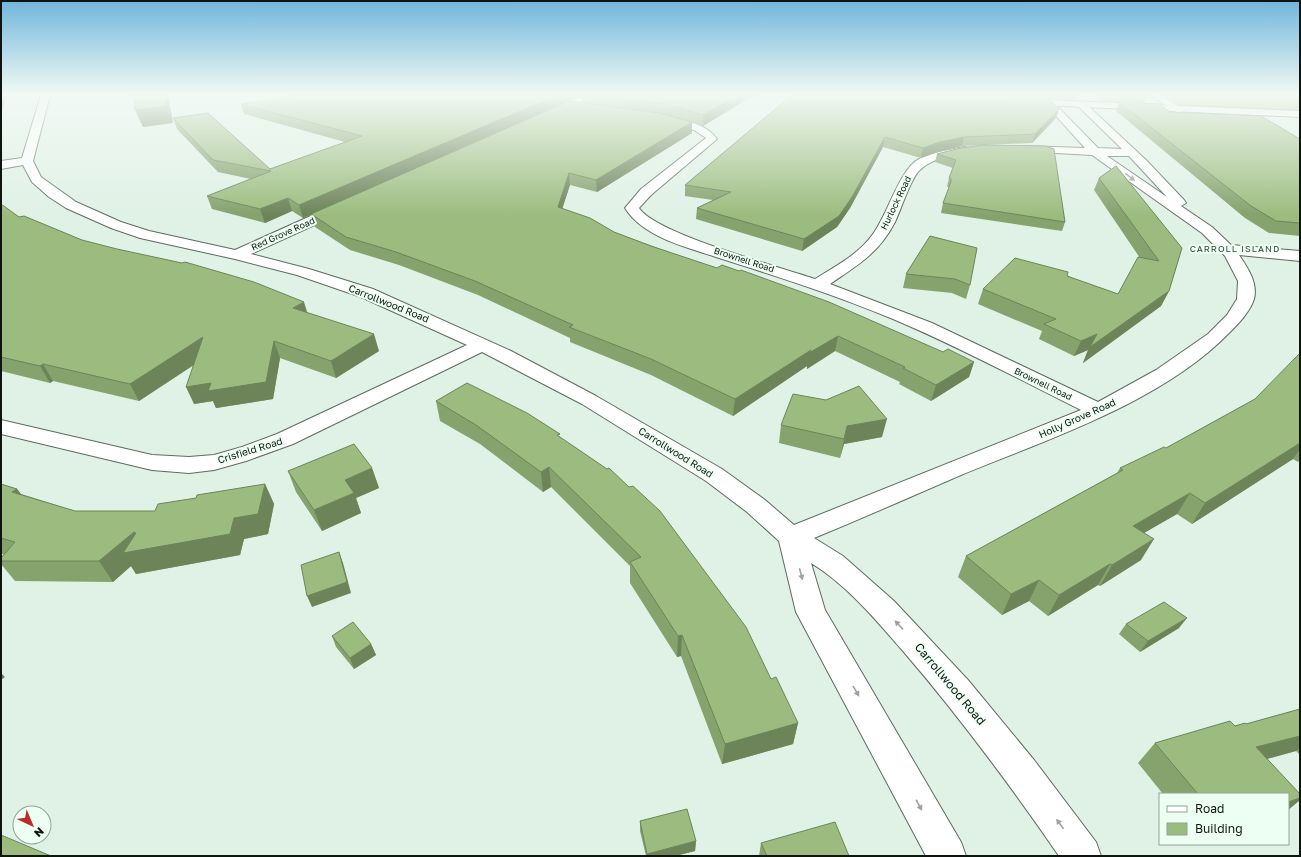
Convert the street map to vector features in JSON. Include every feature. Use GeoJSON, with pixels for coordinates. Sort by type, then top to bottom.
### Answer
{"type":"FeatureCollection","features":[{"type":"Feature","properties":{"kind":"street"},"geometry":{"type":"LineString","coordinates":[[1,165],[26,161],[34,135]]}},
{"type":"Feature","properties":{"kind":"street","name":"Brownell Road"},"geometry":{"type":"LineString","coordinates":[[709,135],[712,139],[646,192],[632,208],[632,213],[638,219],[673,236],[818,284],[931,329],[1097,410]]}},
{"type":"Feature","properties":{"kind":"street","name":"Holly Grove Road"},"geometry":{"type":"LineString","coordinates":[[791,537],[1097,410],[1175,367],[1213,340],[1229,325],[1238,313],[1247,290],[1246,281],[1226,249],[1193,221],[1095,152],[1079,135]]}},
{"type":"Feature","properties":{"kind":"street","name":"Holly Grove Road"},"geometry":{"type":"LineString","coordinates":[[1113,135],[1167,188],[1193,221]]}},
{"type":"Feature","properties":{"kind":"street","name":"Hurlock Road"},"geometry":{"type":"LineString","coordinates":[[818,284],[855,261],[874,243],[888,222],[913,169],[924,161],[936,156],[978,148]]}},
{"type":"Feature","properties":{"kind":"street"},"geometry":{"type":"LineString","coordinates":[[1011,148],[1131,153]]}},
{"type":"Feature","properties":{"kind":"street","name":"Carrollwood Road"},"geometry":{"type":"LineString","coordinates":[[26,161],[36,178],[43,186],[71,205],[94,216],[145,235],[237,255],[303,272],[367,293],[482,345],[548,378],[635,426],[714,475],[756,506],[791,537],[833,563],[863,589],[917,644],[957,690],[1022,772],[1082,856]]}},
{"type":"Feature","properties":{"kind":"street","name":"Red Grove Road"},"geometry":{"type":"LineString","coordinates":[[237,255],[351,203]]}},
{"type":"Feature","properties":{"kind":"street"},"geometry":{"type":"LineString","coordinates":[[1226,249],[1300,256]]}},
{"type":"Feature","properties":{"kind":"street","name":"Crisfield Road"},"geometry":{"type":"LineString","coordinates":[[1,427],[121,457],[165,464],[189,465],[213,462],[258,450],[285,439],[482,345]]}},
{"type":"Feature","properties":{"kind":"street"},"geometry":{"type":"LineString","coordinates":[[791,537],[811,612],[947,856]]}},
{"type":"Feature","properties":{"kind":"building"},"geometry":{"type":"Polygon","coordinates":[[[189,135],[232,135],[270,169],[362,136],[358,135],[464,135],[299,205],[288,198],[260,209],[207,196],[271,171],[213,160],[189,135]]]}},
{"type":"Feature","properties":{"kind":"building"},"geometry":{"type":"Polygon","coordinates":[[[491,135],[670,135],[596,180],[569,173],[558,207],[590,218],[614,232],[651,246],[717,268],[722,265],[739,271],[741,270],[829,302],[943,352],[948,349],[974,362],[936,385],[903,368],[905,367],[838,336],[809,353],[811,350],[735,399],[651,359],[569,327],[573,325],[475,281],[396,252],[346,237],[311,214],[491,135]]]}},
{"type":"Feature","properties":{"kind":"building"},"geometry":{"type":"Polygon","coordinates":[[[744,135],[1011,135],[964,137],[940,142],[923,148],[885,137],[852,197],[839,216],[804,239],[697,208],[731,192],[685,185],[744,135]]]}},
{"type":"Feature","properties":{"kind":"building"},"geometry":{"type":"Polygon","coordinates":[[[1161,135],[1293,135],[1300,139],[1300,223],[1276,221],[1251,206],[1161,135]]]}},
{"type":"Feature","properties":{"kind":"building"},"geometry":{"type":"Polygon","coordinates":[[[983,145],[1046,146],[1054,149],[1065,222],[943,203],[951,182],[951,179],[949,178],[956,160],[937,154],[961,148],[983,145]]]}},
{"type":"Feature","properties":{"kind":"building"},"geometry":{"type":"Polygon","coordinates":[[[1116,166],[1182,248],[1169,291],[1090,347],[1097,334],[1081,341],[1044,324],[1056,319],[983,289],[1015,258],[1068,272],[1067,276],[1118,294],[1138,257],[1159,261],[1099,178],[1116,166]]]}},
{"type":"Feature","properties":{"kind":"building"},"geometry":{"type":"Polygon","coordinates":[[[1,204],[19,217],[24,216],[82,240],[182,263],[185,262],[254,282],[304,302],[293,308],[374,334],[331,361],[274,341],[266,382],[208,391],[211,383],[186,387],[203,337],[130,384],[43,364],[40,366],[1,357],[1,204]]]}},
{"type":"Feature","properties":{"kind":"building"},"geometry":{"type":"Polygon","coordinates":[[[930,236],[977,248],[970,285],[955,279],[906,274],[930,236]]]}},
{"type":"Feature","properties":{"kind":"building"},"geometry":{"type":"Polygon","coordinates":[[[1299,354],[1300,443],[1205,503],[1190,493],[1133,526],[1154,539],[1112,565],[1110,564],[1059,595],[1039,580],[1011,594],[966,556],[1123,470],[1120,468],[1164,447],[1166,448],[1255,399],[1299,354]]]}},
{"type":"Feature","properties":{"kind":"building"},"geometry":{"type":"Polygon","coordinates":[[[467,383],[527,413],[560,434],[557,435],[607,469],[609,468],[629,487],[633,486],[660,511],[746,627],[771,679],[776,677],[798,723],[725,744],[682,635],[678,636],[630,562],[641,557],[549,467],[541,472],[476,425],[436,401],[467,383]]]}},
{"type":"Feature","properties":{"kind":"building"},"geometry":{"type":"Polygon","coordinates":[[[859,386],[887,419],[847,426],[844,439],[781,425],[793,394],[826,400],[859,386]]]}},
{"type":"Feature","properties":{"kind":"building"},"geometry":{"type":"Polygon","coordinates":[[[354,444],[372,468],[345,480],[354,493],[314,510],[288,471],[354,444]]]}},
{"type":"Feature","properties":{"kind":"building"},"geometry":{"type":"Polygon","coordinates":[[[1,484],[17,489],[12,492],[75,511],[155,511],[158,504],[196,498],[197,495],[265,484],[258,514],[234,518],[230,534],[123,553],[136,533],[134,532],[99,561],[1,561],[1,558],[15,542],[1,538],[1,484]]]}},
{"type":"Feature","properties":{"kind":"building"},"geometry":{"type":"Polygon","coordinates":[[[339,552],[347,582],[307,596],[301,565],[339,552]]]}},
{"type":"Feature","properties":{"kind":"building"},"geometry":{"type":"Polygon","coordinates":[[[1164,602],[1187,618],[1148,641],[1126,624],[1164,602]]]}},
{"type":"Feature","properties":{"kind":"building"},"geometry":{"type":"Polygon","coordinates":[[[353,622],[371,644],[350,658],[332,636],[353,622]]]}},
{"type":"Feature","properties":{"kind":"building"},"geometry":{"type":"Polygon","coordinates":[[[1300,709],[1300,736],[1256,747],[1300,794],[1300,798],[1289,802],[1289,793],[1197,793],[1155,743],[1230,721],[1235,726],[1300,709]]]}},
{"type":"Feature","properties":{"kind":"building"},"geometry":{"type":"Polygon","coordinates":[[[687,809],[696,841],[647,854],[640,821],[687,809]]]}},
{"type":"Feature","properties":{"kind":"building"},"geometry":{"type":"Polygon","coordinates":[[[835,822],[849,856],[767,856],[761,843],[835,822]]]}},
{"type":"Feature","properties":{"kind":"building"},"geometry":{"type":"Polygon","coordinates":[[[1,835],[12,840],[12,845],[25,845],[51,856],[1,856],[1,835]]]}},
{"type":"Feature","properties":{"kind":"district","name":"CARROLL ISLAND"},"geometry":{"type":"Point","coordinates":[1235,249]}}]}
